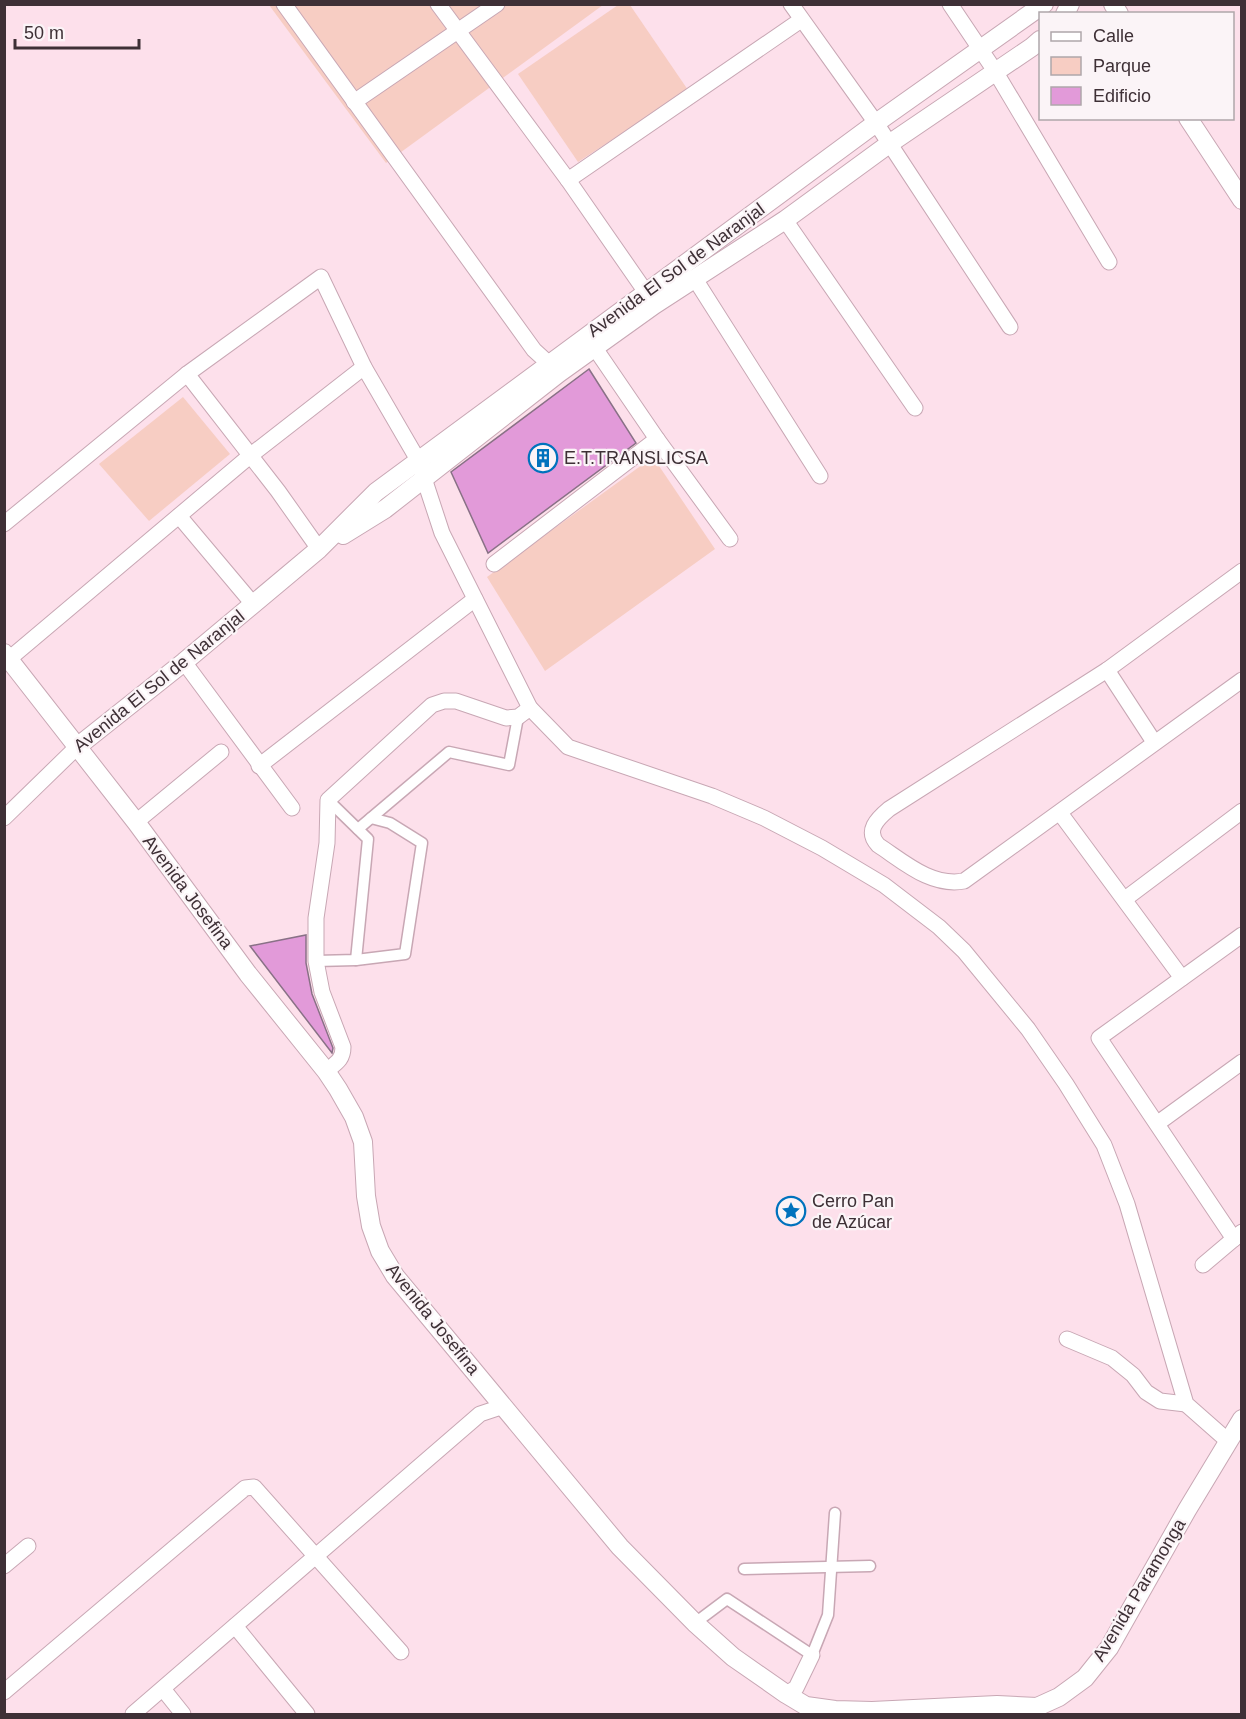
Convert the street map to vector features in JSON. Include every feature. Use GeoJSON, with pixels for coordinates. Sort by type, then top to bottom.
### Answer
{"type":"FeatureCollection","features":[{"type":"Feature","properties":{"kind":"street"},"geometry":{"type":"LineString","coordinates":[[284,4],[534,350],[554,368]]}},
{"type":"Feature","properties":{"kind":"street"},"geometry":{"type":"LineString","coordinates":[[438,4],[568,180],[650,298]]}},
{"type":"Feature","properties":{"kind":"street"},"geometry":{"type":"LineString","coordinates":[[354,102],[497,4]]}},
{"type":"Feature","properties":{"kind":"street"},"geometry":{"type":"LineString","coordinates":[[791,4],[876,123],[1010,327]]}},
{"type":"Feature","properties":{"kind":"street"},"geometry":{"type":"LineString","coordinates":[[950,4],[995,71],[1109,262]]}},
{"type":"Feature","properties":{"kind":"street","name":"Avenida El Sol de Naranjal"},"geometry":{"type":"LineString","coordinates":[[4,818],[77,747],[184,662],[319,549],[376,492],[418,460],[590,342],[876,123],[1044,4]]}},
{"type":"Feature","properties":{"kind":"street"},"geometry":{"type":"LineString","coordinates":[[568,180],[801,20]]}},
{"type":"Feature","properties":{"kind":"street","name":"Avenida El Sol de Naranjal"},"geometry":{"type":"LineString","coordinates":[[650,298],[695,279],[786,220],[889,144],[1039,41]]}},
{"type":"Feature","properties":{"kind":"street"},"geometry":{"type":"LineString","coordinates":[[1189,120],[1242,200]]}},
{"type":"Feature","properties":{"kind":"street"},"geometry":{"type":"LineString","coordinates":[[786,220],[915,408]]}},
{"type":"Feature","properties":{"kind":"street"},"geometry":{"type":"LineString","coordinates":[[4,524],[187,374],[321,277],[364,367],[418,460],[442,533],[530,708],[568,747],[712,796],[764,818],[822,848],[884,885],[939,927],[964,951],[1028,1029],[1104,1145],[1127,1204],[1186,1404],[1228,1441]]}},
{"type":"Feature","properties":{"kind":"street"},"geometry":{"type":"LineString","coordinates":[[695,279],[819,476]]}},
{"type":"Feature","properties":{"kind":"street"},"geometry":{"type":"LineString","coordinates":[[590,342],[730,539]]}},
{"type":"Feature","properties":{"kind":"street"},"geometry":{"type":"LineString","coordinates":[[7,656],[252,455],[364,367]]}},
{"type":"Feature","properties":{"kind":"street","name":"Avenida El Sol de Naranjal"},"geometry":{"type":"LineString","coordinates":[[319,549],[385,509],[425,478],[554,368]]}},
{"type":"Feature","properties":{"kind":"street"},"geometry":{"type":"LineString","coordinates":[[187,374],[252,455],[319,549]]}},
{"type":"Feature","properties":{"kind":"street"},"geometry":{"type":"LineString","coordinates":[[494,564],[657,439]]}},
{"type":"Feature","properties":{"kind":"street"},"geometry":{"type":"LineString","coordinates":[[180,516],[253,604]]}},
{"type":"Feature","properties":{"kind":"street"},"geometry":{"type":"LineString","coordinates":[[1242,571],[1107,670],[889,809],[877,819],[872,830],[872,839],[915,870],[935,880],[952,883],[964,881],[1242,680]]}},
{"type":"Feature","properties":{"kind":"street"},"geometry":{"type":"LineString","coordinates":[[259,766],[475,599]]}},
{"type":"Feature","properties":{"kind":"street","name":"Avenida Josefina"},"geometry":{"type":"LineString","coordinates":[[7,656],[136,822],[248,974],[326,1071],[354,1117],[363,1142],[369,1216],[380,1251],[387,1264],[620,1547],[695,1623],[734,1657],[786,1694]]}},
{"type":"Feature","properties":{"kind":"street"},"geometry":{"type":"LineString","coordinates":[[184,662],[292,808]]}},
{"type":"Feature","properties":{"kind":"street"},"geometry":{"type":"LineString","coordinates":[[1107,670],[1154,742]]}},
{"type":"Feature","properties":{"kind":"street"},"geometry":{"type":"LineString","coordinates":[[326,1071],[343,1055],[343,1047],[322,992],[316,961],[316,918],[327,843],[328,800],[432,705],[444,701],[456,701],[506,718],[518,717],[530,708]]}},
{"type":"Feature","properties":{"kind":"street"},"geometry":{"type":"LineString","coordinates":[[358,829],[450,752],[509,765],[518,717]]}},
{"type":"Feature","properties":{"kind":"street"},"geometry":{"type":"LineString","coordinates":[[136,822],[221,752]]}},
{"type":"Feature","properties":{"kind":"street"},"geometry":{"type":"LineString","coordinates":[[328,800],[368,839],[356,960]]}},
{"type":"Feature","properties":{"kind":"street"},"geometry":{"type":"LineString","coordinates":[[1125,899],[1242,811]]}},
{"type":"Feature","properties":{"kind":"street"},"geometry":{"type":"LineString","coordinates":[[1060,813],[1182,978]]}},
{"type":"Feature","properties":{"kind":"street"},"geometry":{"type":"LineString","coordinates":[[316,961],[356,960],[405,954],[422,843],[390,823],[371,818]]}},
{"type":"Feature","properties":{"kind":"street"},"geometry":{"type":"LineString","coordinates":[[1203,1265],[1238,1236],[1099,1038],[1242,935]]}},
{"type":"Feature","properties":{"kind":"street"},"geometry":{"type":"LineString","coordinates":[[1158,1123],[1242,1062]]}},
{"type":"Feature","properties":{"kind":"street"},"geometry":{"type":"LineString","coordinates":[[1067,1339],[1112,1358],[1146,1392],[1160,1401],[1186,1404]]}},
{"type":"Feature","properties":{"kind":"street"},"geometry":{"type":"LineString","coordinates":[[133,1714],[480,1414],[504,1406]]}},
{"type":"Feature","properties":{"kind":"street","name":"Avenida Paramonga"},"geometry":{"type":"LineString","coordinates":[[786,1694],[806,1706],[872,1711],[997,1705],[1037,1707],[1059,1697],[1085,1678],[1109,1648],[1242,1419]]}},
{"type":"Feature","properties":{"kind":"street"},"geometry":{"type":"LineString","coordinates":[[4,1692],[245,1488],[254,1487],[401,1652]]}},
{"type":"Feature","properties":{"kind":"street"},"geometry":{"type":"LineString","coordinates":[[786,1694],[796,1688],[828,1615],[835,1513]]}},
{"type":"Feature","properties":{"kind":"street"},"geometry":{"type":"LineString","coordinates":[[4,1566],[28,1546]]}},
{"type":"Feature","properties":{"kind":"street"},"geometry":{"type":"LineString","coordinates":[[744,1569],[870,1566]]}},
{"type":"Feature","properties":{"kind":"street"},"geometry":{"type":"LineString","coordinates":[[695,1623],[727,1599],[812,1655]]}},
{"type":"Feature","properties":{"kind":"street"},"geometry":{"type":"LineString","coordinates":[[235,1626],[307,1714]]}},
{"type":"Feature","properties":{"kind":"street"},"geometry":{"type":"LineString","coordinates":[[163,1689],[183,1714]]}},
{"type":"Feature","properties":{"kind":"green space"},"geometry":{"type":"Polygon","coordinates":[[[269,5],[603,5],[386,163],[269,5]]]}},
{"type":"Feature","properties":{"kind":"green space"},"geometry":{"type":"Polygon","coordinates":[[[618,5],[630,5],[688,90],[578,162],[518,74],[618,5]]]}},
{"type":"Feature","properties":{"kind":"green space"},"geometry":{"type":"Polygon","coordinates":[[[183,397],[230,454],[149,521],[99,464],[183,397]]]}},
{"type":"Feature","properties":{"kind":"green space"},"geometry":{"type":"Polygon","coordinates":[[[653,457],[715,549],[545,671],[487,577],[653,457]]]}},
{"type":"Feature","properties":{"kind":"building","name":"E.T.TRANSLICSA"},"geometry":{"type":"Polygon","coordinates":[[[589,369],[636,443],[488,553],[451,472],[589,369]]]}},
{"type":"Feature","properties":{"kind":"building"},"geometry":{"type":"Polygon","coordinates":[[[306,935],[306,963],[312,994],[333,1048],[332,1053],[250,946],[306,935]]]}},
{"type":"Feature","properties":{"kind":"place","name":"E.T.TRANSLICSA"},"geometry":{"type":"Point","coordinates":[543,458]}},
{"type":"Feature","properties":{"kind":"place","name":"Cerro Pan de Azúcar"},"geometry":{"type":"Point","coordinates":[791,1211]}}]}
